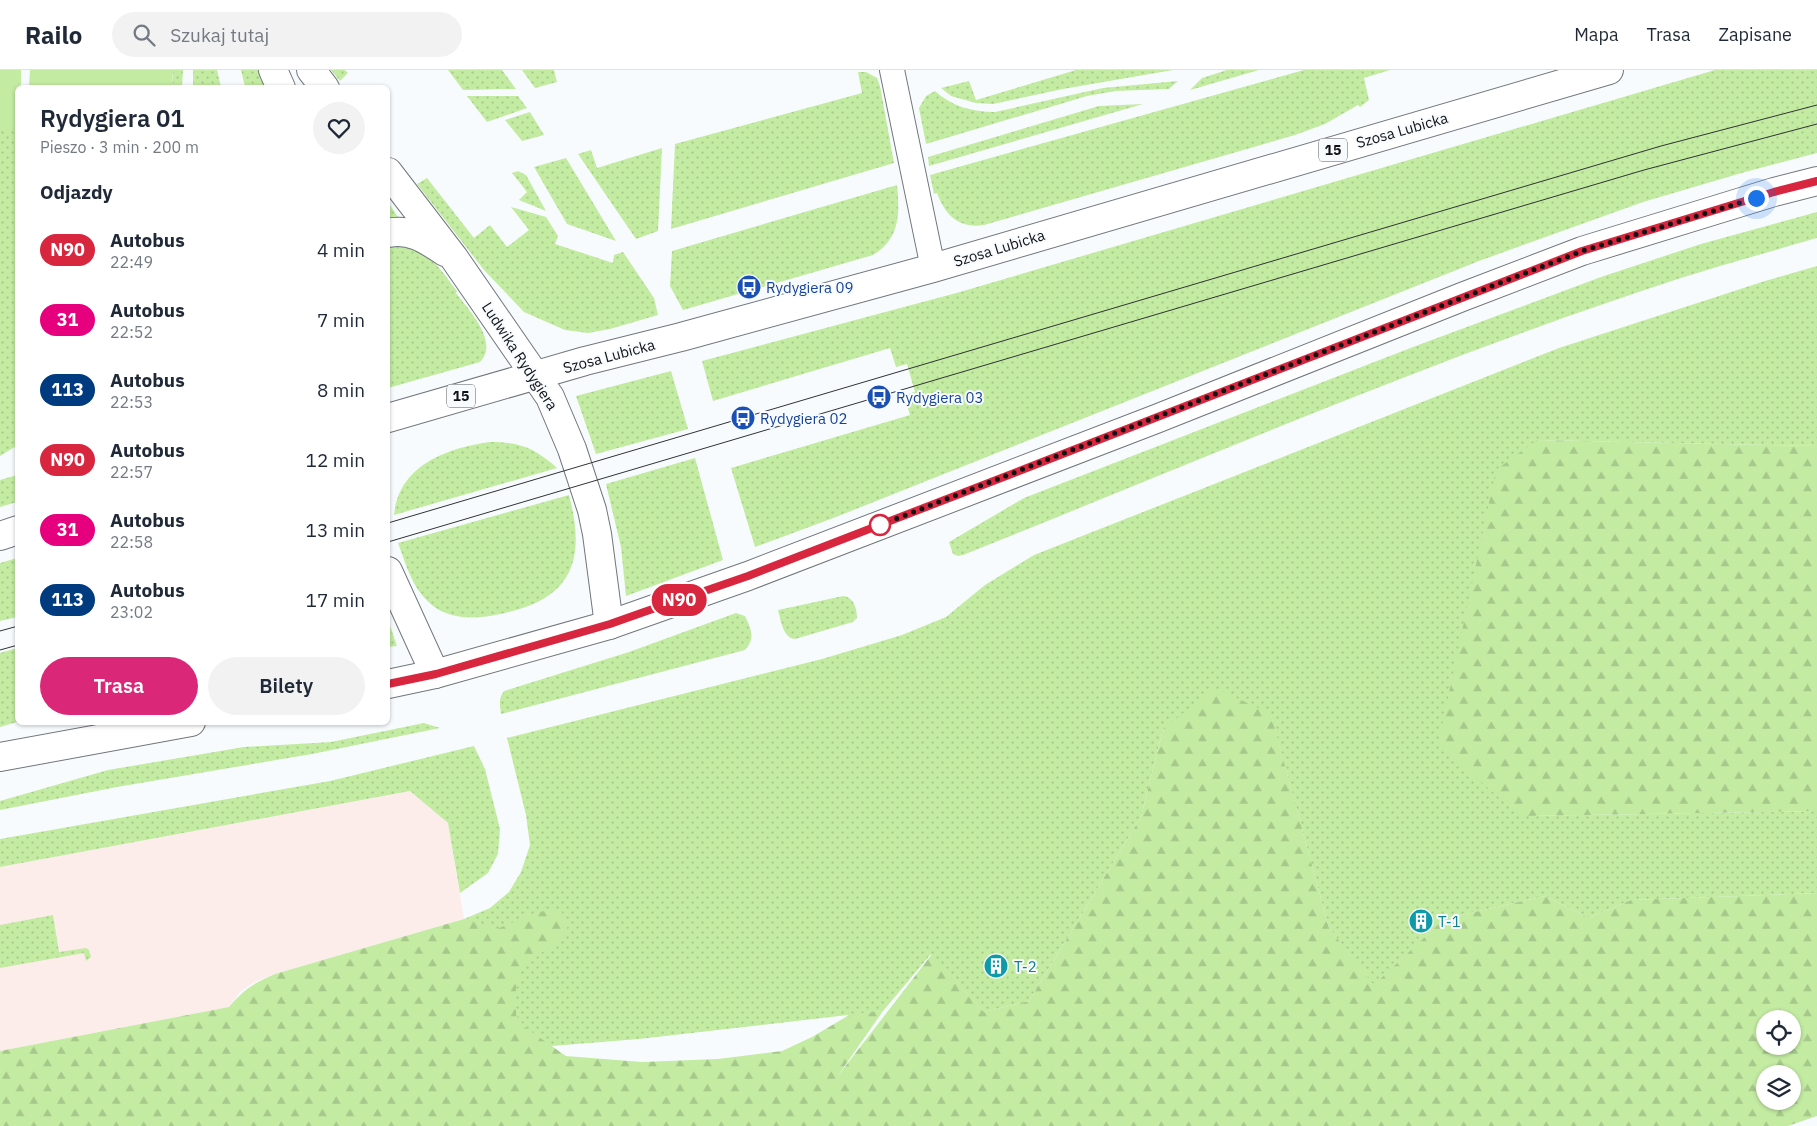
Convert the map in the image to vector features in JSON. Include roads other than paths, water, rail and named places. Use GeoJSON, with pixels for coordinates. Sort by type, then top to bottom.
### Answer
{"type":"FeatureCollection","features":[{"type":"Feature","properties":{"kind":"main road"},"geometry":{"type":"LineString","coordinates":[[273,70],[279,85]]}},
{"type":"Feature","properties":{"kind":"main road"},"geometry":{"type":"LineString","coordinates":[[311,70],[323,85]]}},
{"type":"Feature","properties":{"kind":"main road","name":"Szosa Lubicka"},"geometry":{"type":"LineString","coordinates":[[390,417],[536,375],[933,268],[1608,70]]}},
{"type":"Feature","properties":{"kind":"main road","name":"Ludwika Rydygiera"},"geometry":{"type":"LineString","coordinates":[[390,175],[454,258],[550,396],[560,418],[592,510],[610,624]]}},
{"type":"Feature","properties":{"kind":"main road"},"geometry":{"type":"LineString","coordinates":[[390,684],[436,674],[610,624],[748,576],[1156,419],[1453,300],[1582,251],[1774,192],[1817,181]]}},
{"type":"Feature","properties":{"kind":"main road"},"geometry":{"type":"LineString","coordinates":[[390,232],[396,231],[422,236],[454,258]]}},
{"type":"Feature","properties":{"kind":"main road"},"geometry":{"type":"LineString","coordinates":[[0,536],[15,531]]}},
{"type":"Feature","properties":{"kind":"main road"},"geometry":{"type":"LineString","coordinates":[[390,575],[436,674]]}},
{"type":"Feature","properties":{"kind":"main road"},"geometry":{"type":"LineString","coordinates":[[0,757],[175,725]]}},
{"type":"Feature","properties":{"kind":"street"},"geometry":{"type":"LineString","coordinates":[[892,70],[933,268]]}},
{"type":"Feature","properties":{"kind":"tram line"},"geometry":{"type":"LineString","coordinates":[[390,522],[1661,146],[1817,105]]}},
{"type":"Feature","properties":{"kind":"tram line"},"geometry":{"type":"LineString","coordinates":[[390,541],[1644,170],[1817,124]]}},
{"type":"Feature","properties":{"kind":"tram line"},"geometry":{"type":"LineString","coordinates":[[0,631],[15,627]]}},
{"type":"Feature","properties":{"kind":"tram line"},"geometry":{"type":"LineString","coordinates":[[0,650],[15,646]]}},
{"type":"Feature","properties":{"kind":"place","name":"Rydygiera 09"},"geometry":{"type":"Point","coordinates":[749,287]}},
{"type":"Feature","properties":{"kind":"place","name":"Rydygiera 03"},"geometry":{"type":"Point","coordinates":[879,397]}},
{"type":"Feature","properties":{"kind":"place","name":"Rydygiera 02"},"geometry":{"type":"Point","coordinates":[743,418]}},
{"type":"Feature","properties":{"kind":"place","name":"T-1"},"geometry":{"type":"Point","coordinates":[1421,921]}},
{"type":"Feature","properties":{"kind":"place","name":"T-2"},"geometry":{"type":"Point","coordinates":[996,966]}}]}
